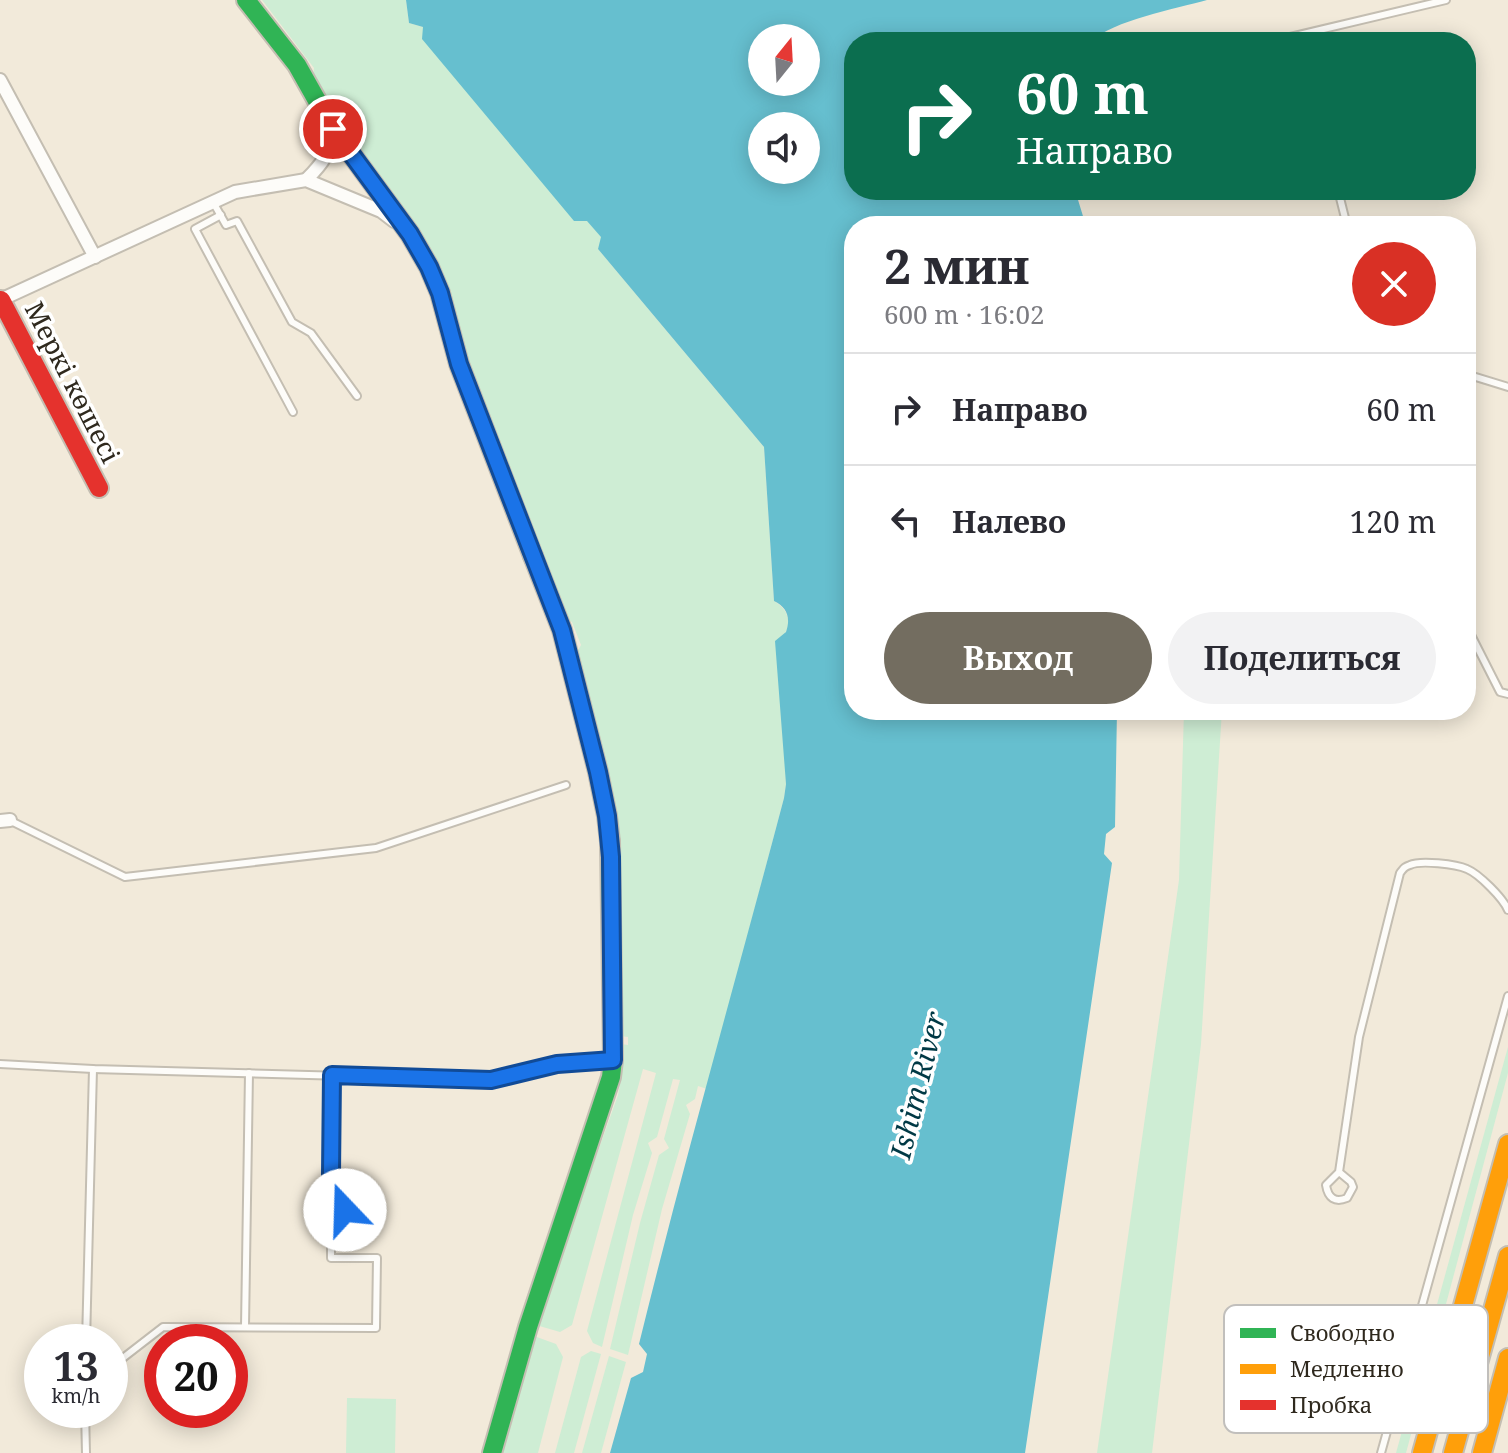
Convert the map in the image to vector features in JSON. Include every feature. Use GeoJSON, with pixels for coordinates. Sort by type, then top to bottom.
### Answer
{"type":"FeatureCollection","features":[{"type":"Feature","properties":{"kind":"street"},"geometry":{"type":"LineString","coordinates":[[246,0],[297,65],[333,129],[410,234],[429,267],[440,293],[459,364],[562,630],[607,816],[611,857],[611,1077],[528,1327],[492,1453]]}},
{"type":"Feature","properties":{"kind":"street"},"geometry":{"type":"LineString","coordinates":[[0,80],[95,257]]}},
{"type":"Feature","properties":{"kind":"street"},"geometry":{"type":"LineString","coordinates":[[306,180],[328,153],[333,129]]}},
{"type":"Feature","properties":{"kind":"street"},"geometry":{"type":"LineString","coordinates":[[1,300],[235,192],[306,180],[381,211],[410,234]]}},
{"type":"Feature","properties":{"kind":"street","name":"Меркі көшесі"},"geometry":{"type":"LineString","coordinates":[[1,300],[99,488]]}},
{"type":"Feature","properties":{"kind":"street"},"geometry":{"type":"LineString","coordinates":[[1463,1305],[1508,1144]]}},
{"type":"Feature","properties":{"kind":"street"},"geometry":{"type":"LineString","coordinates":[[1488,1328],[1508,1256]]}},
{"type":"Feature","properties":{"kind":"street"},"geometry":{"type":"LineString","coordinates":[[1488,1431],[1508,1358]]}},
{"type":"Feature","properties":{"kind":"street"},"geometry":{"type":"LineString","coordinates":[[1422,1453],[1428,1433]]}},
{"type":"Feature","properties":{"kind":"street"},"geometry":{"type":"LineString","coordinates":[[1453,1453],[1459,1433]]}},
{"type":"Feature","properties":{"kind":"street"},"geometry":{"type":"LineString","coordinates":[[1482,1453],[1487,1433]]}},
{"type":"Feature","properties":{"kind":"lane"},"geometry":{"type":"LineString","coordinates":[[1311,32],[1446,0]]}},
{"type":"Feature","properties":{"kind":"lane"},"geometry":{"type":"LineString","coordinates":[[213,202],[226,225],[237,221],[292,322],[311,333],[357,396]]}},
{"type":"Feature","properties":{"kind":"lane"},"geometry":{"type":"LineString","coordinates":[[221,215],[195,229],[293,412]]}},
{"type":"Feature","properties":{"kind":"lane"},"geometry":{"type":"LineString","coordinates":[[1476,377],[1508,387]]}},
{"type":"Feature","properties":{"kind":"lane"},"geometry":{"type":"LineString","coordinates":[[1476,645],[1500,692],[1508,694]]}},
{"type":"Feature","properties":{"kind":"lane"},"geometry":{"type":"LineString","coordinates":[[5,820],[125,877],[376,848],[566,785]]}},
{"type":"Feature","properties":{"kind":"lane"},"geometry":{"type":"LineString","coordinates":[[1339,1172],[1353,1187],[1347,1198],[1341,1201],[1332,1199],[1326,1185],[1339,1172],[1359,1037],[1400,873],[1413,863],[1468,869],[1497,894],[1508,910]]}},
{"type":"Feature","properties":{"kind":"lane"},"geometry":{"type":"LineString","coordinates":[[1422,1305],[1508,996]]}},
{"type":"Feature","properties":{"kind":"lane"},"geometry":{"type":"LineString","coordinates":[[0,1064],[491,1080],[557,1064],[613,1060]]}},
{"type":"Feature","properties":{"kind":"lane"},"geometry":{"type":"LineString","coordinates":[[86,1324],[93,1069]]}},
{"type":"Feature","properties":{"kind":"lane"},"geometry":{"type":"LineString","coordinates":[[245,1324],[249,1073]]}},
{"type":"Feature","properties":{"kind":"lane"},"geometry":{"type":"LineString","coordinates":[[248,1327],[376,1328],[377,1258],[331,1258],[331,1232],[340,1223],[345,1210],[345,1196],[340,1183],[331,1174],[332,1075]]}},
{"type":"Feature","properties":{"kind":"lane"},"geometry":{"type":"LineString","coordinates":[[128,1354],[144,1342]]}},
{"type":"Feature","properties":{"kind":"lane"},"geometry":{"type":"LineString","coordinates":[[85,1428],[86,1453]]}},
{"type":"Feature","properties":{"kind":"lane"},"geometry":{"type":"LineString","coordinates":[[1381,1453],[1387,1433]]}},
{"type":"Feature","properties":{"kind":"green space"},"geometry":{"type":"Polygon","coordinates":[[[262,0],[406,0],[409,23],[423,27],[602,237],[598,249],[764,447],[774,601],[788,617],[788,627],[782,637],[784,798],[707,1089],[698,1086],[695,1099],[686,1105],[690,1114],[662,1209],[628,1355],[610,1349],[659,1155],[669,1148],[664,1139],[680,1080],[673,1079],[657,1137],[648,1143],[652,1153],[633,1215],[602,1347],[593,1343],[587,1331],[656,1073],[643,1069],[572,1325],[560,1332],[536,1325],[618,1095],[621,1044],[628,1045],[628,1037],[620,1036],[616,836],[574,658],[581,645],[572,622],[561,615],[470,376],[423,239],[342,121],[346,112],[341,106],[336,115],[317,87],[314,68],[262,0]]]}},
{"type":"Feature","properties":{"kind":"green space"},"geometry":{"type":"Polygon","coordinates":[[[1184,720],[1221,720],[1201,1044],[1152,1453],[1097,1453],[1179,880],[1184,720]]]}},
{"type":"Feature","properties":{"kind":"green space"},"geometry":{"type":"Polygon","coordinates":[[[1508,1047],[1508,1073],[1446,1305],[1437,1305],[1508,1047]]]}},
{"type":"Feature","properties":{"kind":"green space"},"geometry":{"type":"Polygon","coordinates":[[[534,1336],[556,1344],[563,1357],[538,1453],[500,1453],[534,1336]]]}},
{"type":"Feature","properties":{"kind":"green space"},"geometry":{"type":"Polygon","coordinates":[[[591,1351],[601,1354],[574,1453],[555,1453],[581,1357],[591,1351]]]}},
{"type":"Feature","properties":{"kind":"green space"},"geometry":{"type":"Polygon","coordinates":[[[609,1356],[626,1362],[601,1453],[582,1453],[609,1356]]]}},
{"type":"Feature","properties":{"kind":"green space"},"geometry":{"type":"Polygon","coordinates":[[[347,1398],[396,1399],[395,1453],[346,1453],[347,1398]]]}},
{"type":"Feature","properties":{"kind":"green space"},"geometry":{"type":"Polygon","coordinates":[[[1402,1433],[1411,1433],[1406,1453],[1396,1453],[1402,1433]]]}},
{"type":"Feature","properties":{"kind":"water","name":"Ishim River"},"geometry":{"type":"Polygon","coordinates":[[[406,0],[1207,0],[1129,21],[1105,32],[844,32],[844,200],[1078,200],[1083,216],[844,216],[844,720],[1117,720],[1115,827],[1106,834],[1104,854],[1112,863],[1025,1453],[610,1453],[631,1378],[643,1372],[647,1354],[639,1344],[784,798],[786,784],[775,641],[786,632],[788,618],[782,606],[774,601],[764,447],[598,249],[601,237],[587,221],[574,221],[422,39],[423,27],[409,23],[406,0]]]}},
{"type":"Feature","properties":{"kind":"traffic: fast"},"geometry":{"type":"LineString","coordinates":[[246,0],[297,65],[333,129],[410,234],[429,267],[440,293],[459,364],[533,556]]}},
{"type":"Feature","properties":{"kind":"traffic: fast"},"geometry":{"type":"LineString","coordinates":[[492,1453],[528,1327],[611,1077],[610,842]]}},
{"type":"Feature","properties":{"kind":"traffic: slow"},"geometry":{"type":"LineString","coordinates":[[1463,1305],[1508,1144]]}},
{"type":"Feature","properties":{"kind":"traffic: slow"},"geometry":{"type":"LineString","coordinates":[[1488,1328],[1508,1256]]}},
{"type":"Feature","properties":{"kind":"traffic: slow"},"geometry":{"type":"LineString","coordinates":[[1488,1431],[1508,1358]]}},
{"type":"Feature","properties":{"kind":"traffic: slow"},"geometry":{"type":"LineString","coordinates":[[1422,1453],[1428,1433]]}},
{"type":"Feature","properties":{"kind":"traffic: slow"},"geometry":{"type":"LineString","coordinates":[[1453,1453],[1459,1433]]}},
{"type":"Feature","properties":{"kind":"traffic: slow"},"geometry":{"type":"LineString","coordinates":[[1482,1453],[1487,1433]]}},
{"type":"Feature","properties":{"kind":"traffic: jam"},"geometry":{"type":"LineString","coordinates":[[1,300],[99,488]]}},
{"type":"Feature","properties":{"kind":"traffic: jam"},"geometry":{"type":"LineString","coordinates":[[533,556],[562,630],[598,772],[610,842]]}},
{"type":"Feature","properties":{"kind":"route"},"geometry":{"type":"LineString","coordinates":[[333,129],[410,234],[440,293],[459,364],[562,630],[598,772],[611,857],[613,1060],[557,1064],[491,1080],[332,1075],[331,1174],[340,1183],[345,1196],[345,1210]]}}]}
